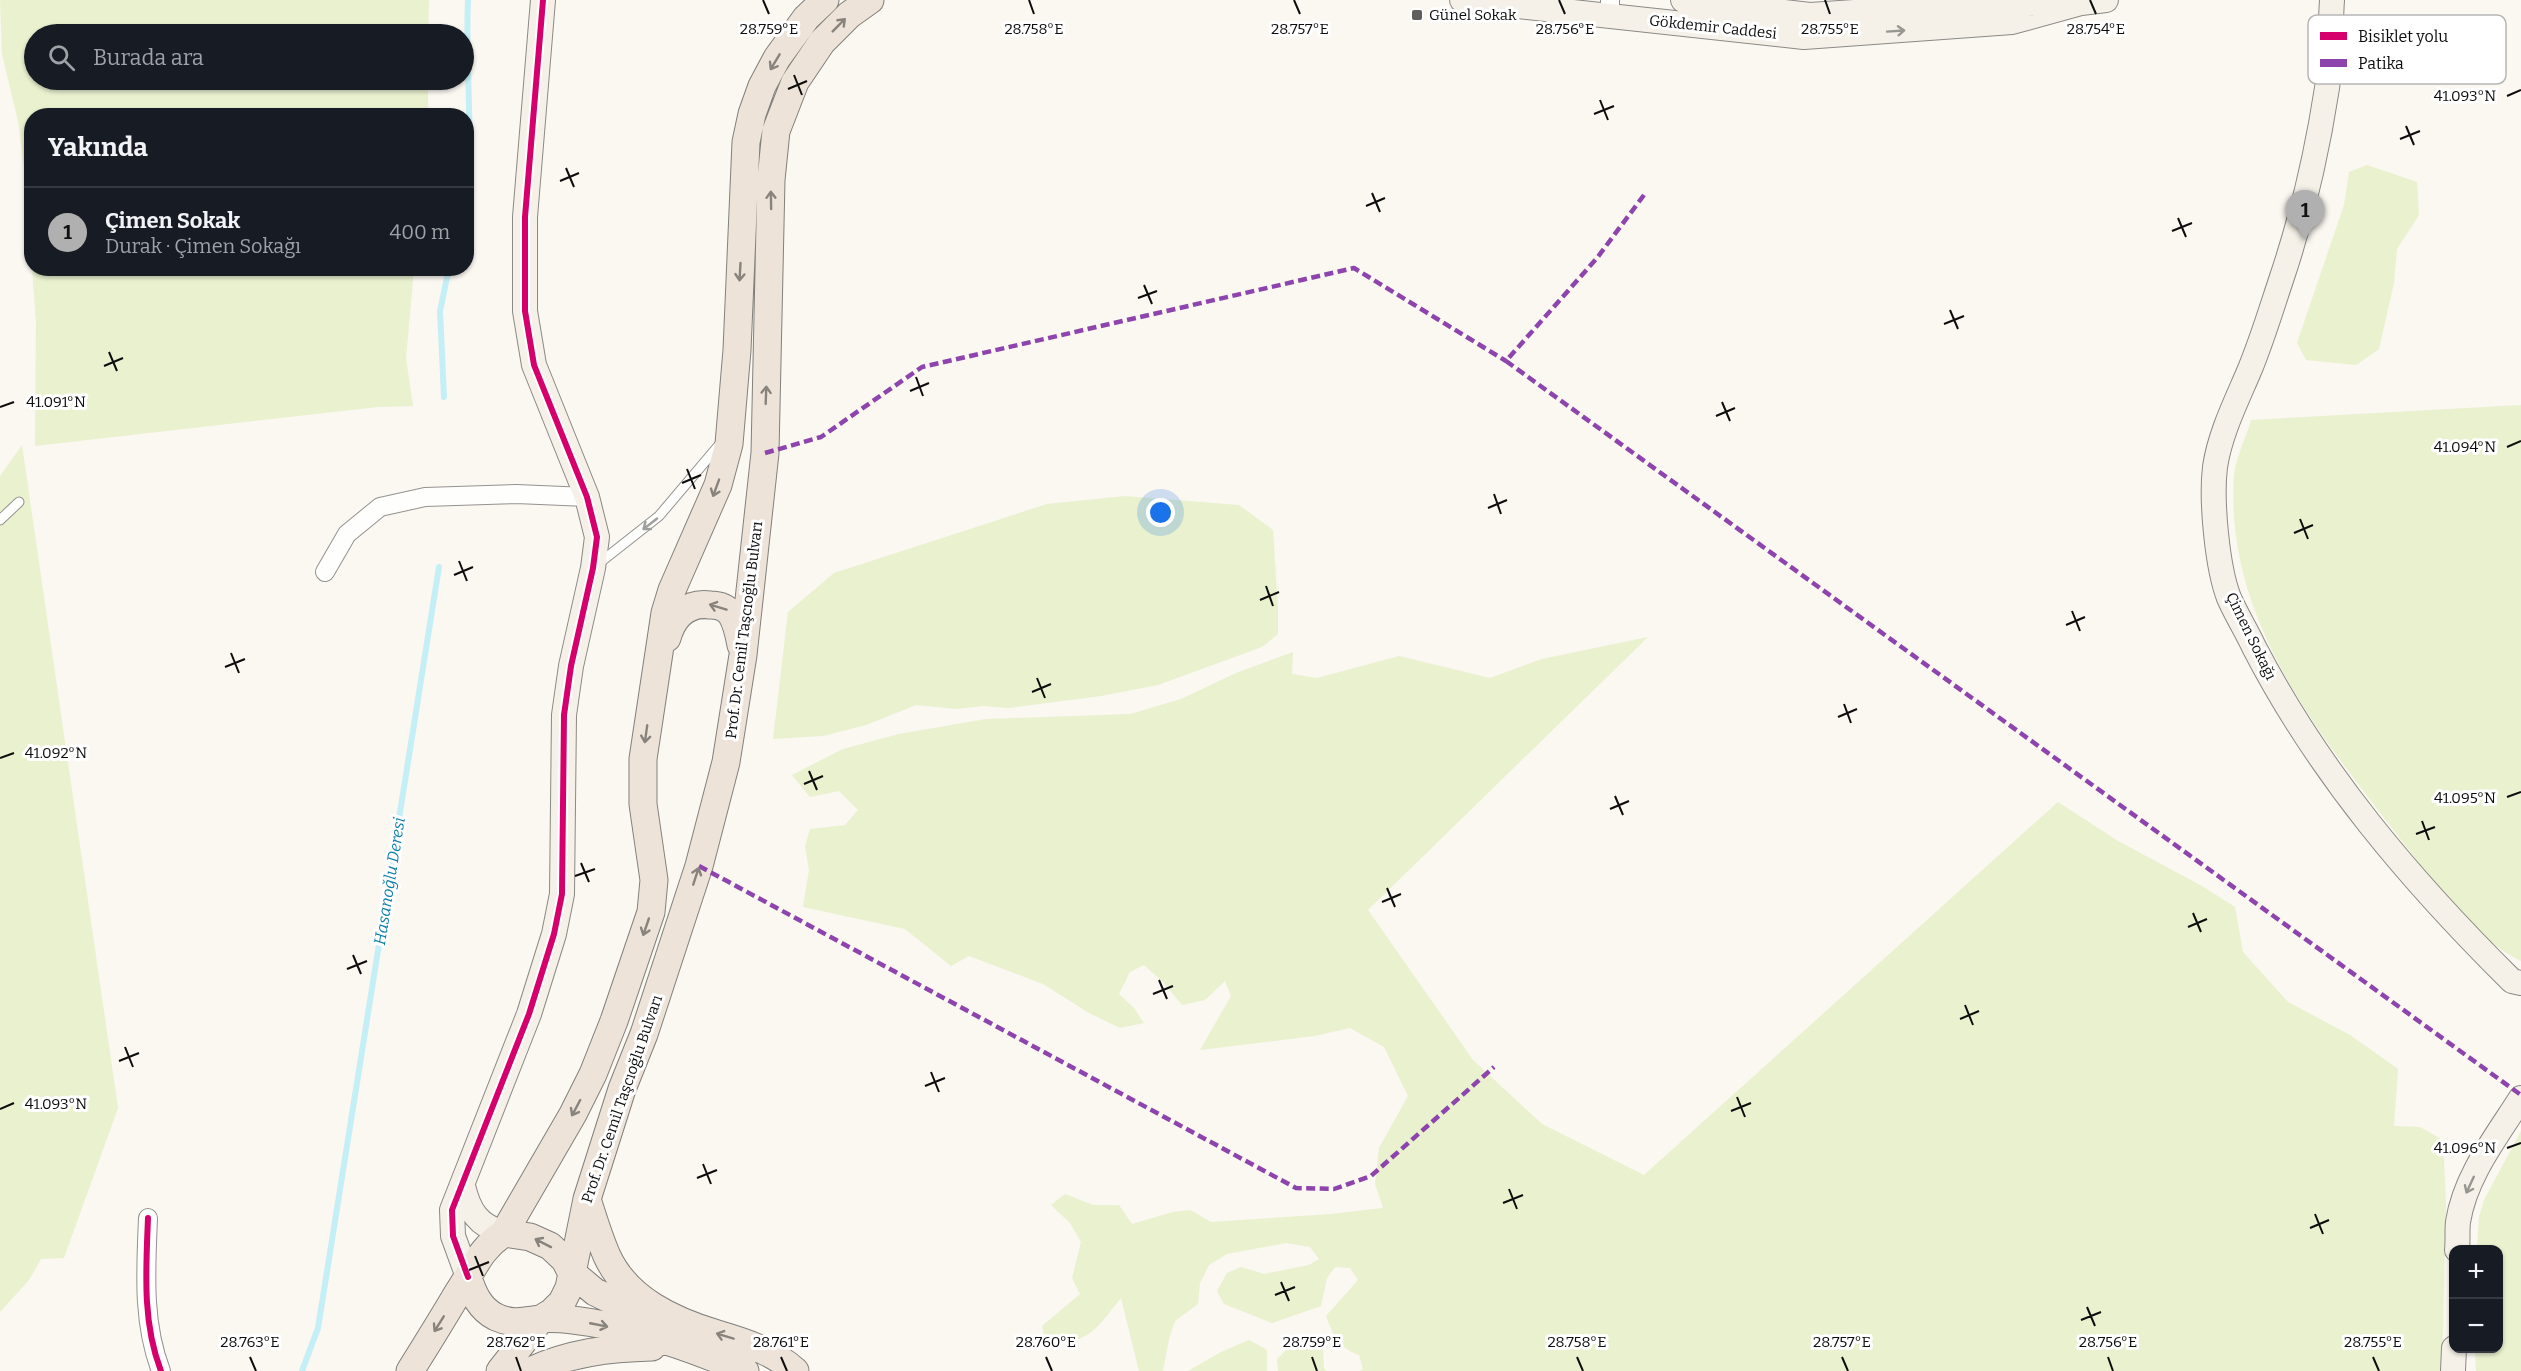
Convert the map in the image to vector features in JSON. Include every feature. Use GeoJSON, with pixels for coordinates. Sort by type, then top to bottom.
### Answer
{"type":"FeatureCollection","features":[{"type":"Feature","properties":{"kind":"main road"},"geometry":{"type":"LineString","coordinates":[[543,0],[525,217],[525,311],[534,365],[587,497],[597,537],[593,568],[571,666],[564,716],[562,894],[554,934],[529,1014],[451,1219],[453,1236],[473,1293],[494,1317],[509,1322],[525,1323],[541,1319],[571,1320],[680,1335],[766,1351],[795,1371]]}},
{"type":"Feature","properties":{"kind":"main road"},"geometry":{"type":"LineString","coordinates":[[410,1371],[484,1249],[504,1233],[573,1114],[593,1074],[614,1021],[651,912],[654,880],[643,804],[643,770],[651,699],[665,613],[672,590],[718,485],[729,444],[746,142],[752,114],[762,86],[777,58],[806,18],[825,0]]}},
{"type":"Feature","properties":{"kind":"main road","name":"Prof. Dr. Cemil Taşcıoğlu Bulvarı"},"geometry":{"type":"LineString","coordinates":[[571,1272],[587,1199],[622,1089],[644,1034],[699,866],[726,762],[743,655],[765,453],[771,180],[776,131],[795,82],[822,42],[849,15],[870,0]]}},
{"type":"Feature","properties":{"kind":"main road","name":"Gökdemir Caddesi"},"geometry":{"type":"LineString","coordinates":[[1462,0],[1610,8],[1804,37],[2013,22],[2081,3],[2106,0]]}},
{"type":"Feature","properties":{"kind":"main road"},"geometry":{"type":"LineString","coordinates":[[1683,0],[1810,15],[1913,8],[2081,3]]}},
{"type":"Feature","properties":{"kind":"main road","name":"Çimen Sokağı"},"geometry":{"type":"LineString","coordinates":[[2331,15],[2332,0]]}},
{"type":"Feature","properties":{"kind":"main road","name":"Çimen Sokağı"},"geometry":{"type":"LineString","coordinates":[[2327,84],[2308,186],[2282,277],[2252,364],[2226,428],[2215,467],[2215,510],[2219,552],[2229,596],[2275,687],[2321,760],[2395,855],[2459,928],[2518,987]]}},
{"type":"Feature","properties":{"kind":"main road"},"geometry":{"type":"LineString","coordinates":[[651,699],[674,620],[682,611],[693,605],[714,605],[727,609],[736,624],[743,655]]}},
{"type":"Feature","properties":{"kind":"main road"},"geometry":{"type":"LineString","coordinates":[[2457,1245],[2458,1221],[2466,1192],[2483,1157],[2521,1098]]}},
{"type":"Feature","properties":{"kind":"main road"},"geometry":{"type":"LineString","coordinates":[[463,1186],[474,1216],[491,1229],[543,1241],[557,1251],[571,1272],[595,1292],[680,1335],[716,1358],[745,1371]]}},
{"type":"Feature","properties":{"kind":"main road"},"geometry":{"type":"LineString","coordinates":[[587,1199],[607,1257],[613,1266],[632,1289],[680,1335]]}},
{"type":"Feature","properties":{"kind":"main road"},"geometry":{"type":"LineString","coordinates":[[500,1371],[541,1319],[562,1302],[569,1288],[571,1272]]}},
{"type":"Feature","properties":{"kind":"main road"},"geometry":{"type":"LineString","coordinates":[[530,1371],[590,1351],[680,1335]]}},
{"type":"Feature","properties":{"kind":"main road"},"geometry":{"type":"LineString","coordinates":[[2452,1371],[2454,1353]]}},
{"type":"Feature","properties":{"kind":"street"},"geometry":{"type":"LineString","coordinates":[[325,572],[347,534],[380,507],[425,497],[516,494],[587,497]]}},
{"type":"Feature","properties":{"kind":"street"},"geometry":{"type":"LineString","coordinates":[[148,1218],[146,1289],[152,1348],[161,1371]]}},
{"type":"Feature","properties":{"kind":"lane"},"geometry":{"type":"LineString","coordinates":[[593,568],[659,516],[723,440],[738,305]]}},
{"type":"Feature","properties":{"kind":"lane"},"geometry":{"type":"LineString","coordinates":[[0,520],[19,502]]}},
{"type":"Feature","properties":{"kind":"green space"},"geometry":{"type":"Polygon","coordinates":[[[0,0],[429,0],[428,24],[24,24],[24,90],[428,90],[428,108],[24,108],[24,168],[18,121],[2,54],[0,0]]]}},
{"type":"Feature","properties":{"kind":"green space"},"geometry":{"type":"Polygon","coordinates":[[[2367,165],[2417,182],[2419,215],[2397,249],[2394,283],[2379,349],[2356,365],[2306,360],[2297,343],[2344,205],[2349,172],[2367,165]]]}},
{"type":"Feature","properties":{"kind":"green space"},"geometry":{"type":"Polygon","coordinates":[[[33,276],[413,276],[406,358],[413,406],[378,407],[35,446],[36,323],[33,276]]]}},
{"type":"Feature","properties":{"kind":"green space"},"geometry":{"type":"Polygon","coordinates":[[[2521,405],[2521,961],[2502,950],[2467,921],[2437,886],[2335,753],[2281,668],[2260,623],[2244,577],[2235,528],[2234,477],[2238,456],[2251,420],[2521,405]]]}},
{"type":"Feature","properties":{"kind":"green space"},"geometry":{"type":"Polygon","coordinates":[[[22,445],[118,1108],[64,1258],[41,1259],[29,1280],[0,1312],[0,476],[22,445]]]}},
{"type":"Feature","properties":{"kind":"green space"},"geometry":{"type":"Polygon","coordinates":[[[1125,496],[1239,505],[1273,530],[1278,634],[1262,647],[1158,685],[1101,696],[1009,708],[983,706],[956,709],[916,705],[866,725],[823,736],[773,739],[788,612],[834,573],[1047,504],[1125,496]]]}},
{"type":"Feature","properties":{"kind":"green space"},"geometry":{"type":"Polygon","coordinates":[[[1648,637],[1368,910],[1473,1060],[1542,1124],[1644,1175],[2058,802],[2118,841],[2202,886],[2235,907],[2243,952],[2288,1002],[2350,1035],[2398,1069],[2394,1126],[2420,1127],[2443,1140],[2446,1204],[2442,1371],[1360,1371],[1363,1369],[1359,1355],[1341,1345],[1326,1316],[1358,1280],[1350,1268],[1335,1267],[1327,1278],[1321,1306],[1272,1323],[1224,1304],[1217,1291],[1227,1273],[1241,1267],[1264,1274],[1309,1265],[1319,1259],[1310,1247],[1286,1243],[1227,1254],[1209,1265],[1200,1283],[1198,1304],[1175,1321],[1163,1371],[1139,1371],[1121,1298],[1091,1332],[1074,1341],[1047,1345],[1042,1326],[1080,1294],[1072,1278],[1081,1242],[1070,1223],[1051,1205],[1065,1194],[1093,1205],[1119,1205],[1132,1224],[1173,1212],[1190,1210],[1211,1222],[1383,1208],[1375,1184],[1379,1148],[1408,1096],[1384,1047],[1350,1028],[1314,1036],[1200,1050],[1231,996],[1225,981],[1205,1000],[1182,1005],[1163,982],[1144,965],[1130,972],[1119,994],[1134,1008],[1144,1023],[1120,1028],[1089,1013],[1043,984],[969,956],[951,966],[905,929],[803,907],[809,870],[805,846],[810,829],[845,825],[858,810],[839,791],[810,797],[792,775],[843,749],[899,734],[986,719],[1130,714],[1181,699],[1236,673],[1293,652],[1292,674],[1317,678],[1399,656],[1490,678],[1542,659],[1648,637]]]}},
{"type":"Feature","properties":{"kind":"green space"},"geometry":{"type":"Polygon","coordinates":[[[2521,1131],[2521,1371],[2476,1371],[2475,1353],[2503,1353],[2503,1245],[2477,1245],[2479,1217],[2484,1200],[2521,1131]]]}},
{"type":"Feature","properties":{"kind":"green space"},"geometry":{"type":"Polygon","coordinates":[[[1249,1340],[1267,1350],[1267,1371],[1188,1371],[1221,1352],[1249,1340]]]}},
{"type":"Feature","properties":{"kind":"green space"},"geometry":{"type":"Polygon","coordinates":[[[1305,1342],[1323,1350],[1324,1368],[1327,1371],[1278,1371],[1277,1359],[1291,1345],[1305,1342]]]}},
{"type":"Feature","properties":{"kind":"waterway","name":"Hasanoğlu Deresi"},"geometry":{"type":"LineString","coordinates":[[468,0],[468,24]]}},
{"type":"Feature","properties":{"kind":"waterway","name":"Hasanoğlu Deresi"},"geometry":{"type":"LineString","coordinates":[[469,90],[469,108]]}},
{"type":"Feature","properties":{"kind":"waterway","name":"Hasanoğlu Deresi"},"geometry":{"type":"LineString","coordinates":[[444,397],[440,311],[447,276]]}},
{"type":"Feature","properties":{"kind":"waterway","name":"Hasanoğlu Deresi"},"geometry":{"type":"LineString","coordinates":[[302,1371],[318,1328],[439,567]]}},
{"type":"Feature","properties":{"kind":"marked path"},"geometry":{"type":"LineString","coordinates":[[1644,195],[1597,258],[1506,361],[2521,1095]]}},
{"type":"Feature","properties":{"kind":"marked path"},"geometry":{"type":"LineString","coordinates":[[765,453],[821,437],[922,367],[1354,268],[1506,361]]}},
{"type":"Feature","properties":{"kind":"marked path"},"geometry":{"type":"LineString","coordinates":[[699,866],[1296,1188],[1334,1189],[1371,1176],[1494,1067]]}},
{"type":"Feature","properties":{"kind":"cycle path"},"geometry":{"type":"LineString","coordinates":[[468,1277],[453,1236],[452,1210],[529,1014],[554,934],[562,894],[564,715],[571,666],[593,568],[597,537],[587,497],[534,365],[525,311],[525,217],[543,0]]}},
{"type":"Feature","properties":{"kind":"cycle path"},"geometry":{"type":"LineString","coordinates":[[148,1218],[146,1276],[148,1315],[161,1371]]}},
{"type":"Feature","properties":{"kind":"place","name":"Günel Sokak"},"geometry":{"type":"Point","coordinates":[1417,15]}},
{"type":"Feature","properties":{"kind":"place","name":"Çimen Sokak"},"geometry":{"type":"Point","coordinates":[2305,240]}}]}
